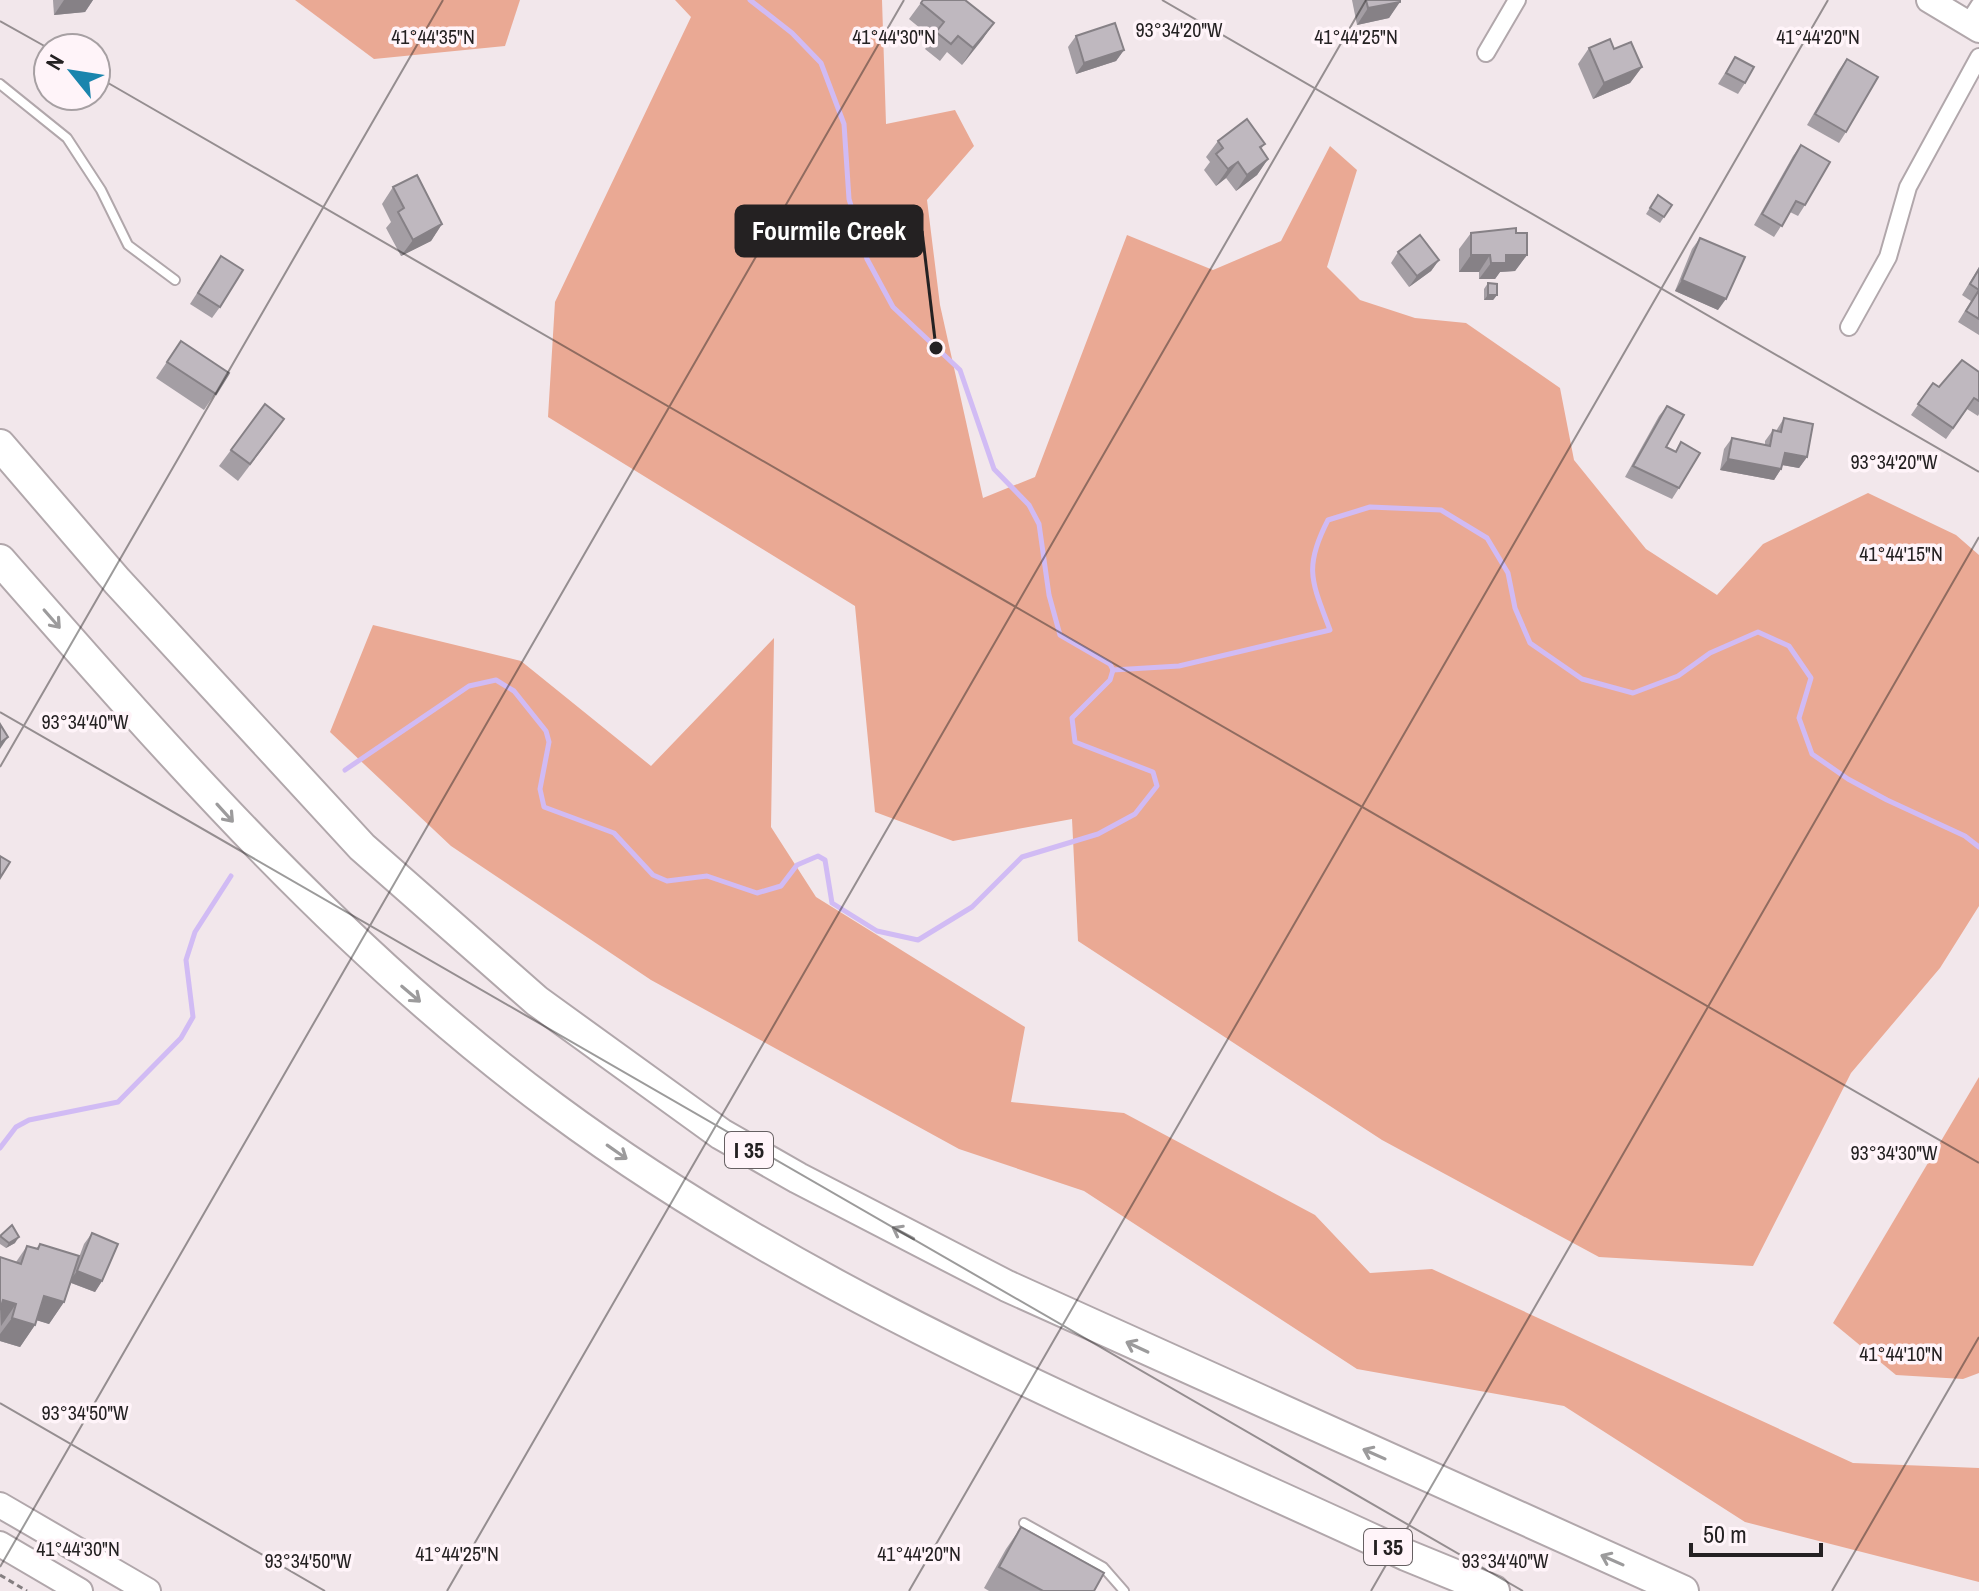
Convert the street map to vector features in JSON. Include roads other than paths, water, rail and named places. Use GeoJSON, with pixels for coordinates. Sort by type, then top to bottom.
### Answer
{"type":"FeatureCollection","features":[{"type":"Feature","properties":{"kind":"highway","name":"I 35"},"geometry":{"type":"LineString","coordinates":[[0,445],[117,581],[362,847],[537,1001],[721,1134],[798,1178],[1021,1293],[1683,1591]]}},
{"type":"Feature","properties":{"kind":"highway","name":"I 35"},"geometry":{"type":"LineString","coordinates":[[0,560],[224,812],[348,938],[456,1031],[555,1109],[750,1238],[884,1311],[1406,1555],[1494,1591]]}},
{"type":"Feature","properties":{"kind":"main road"},"geometry":{"type":"LineString","coordinates":[[1929,0],[1975,20]]}},
{"type":"Feature","properties":{"kind":"main road"},"geometry":{"type":"LineString","coordinates":[[0,1505],[148,1591]]}},
{"type":"Feature","properties":{"kind":"main road"},"geometry":{"type":"LineString","coordinates":[[0,1544],[80,1591]]}},
{"type":"Feature","properties":{"kind":"street"},"geometry":{"type":"LineString","coordinates":[[1486,53],[1517,0]]}},
{"type":"Feature","properties":{"kind":"street"},"geometry":{"type":"LineString","coordinates":[[1849,327],[1888,257],[1908,187],[1979,57]]}},
{"type":"Feature","properties":{"kind":"lane"},"geometry":{"type":"LineString","coordinates":[[0,84],[67,138],[89,170],[128,245],[175,280]]}},
{"type":"Feature","properties":{"kind":"lane"},"geometry":{"type":"LineString","coordinates":[[1024,1523],[1103,1567],[1124,1591]]}},
{"type":"Feature","properties":{"kind":"waterway"},"geometry":{"type":"LineString","coordinates":[[750,0],[792,33],[821,63],[844,124],[849,199],[867,259],[893,307],[960,370],[994,469],[1029,505],[1039,524],[1049,595],[1060,635],[1110,664],[1113,670]]}},
{"type":"Feature","properties":{"kind":"waterway"},"geometry":{"type":"LineString","coordinates":[[1113,670],[1179,666],[1330,630],[1313,575],[1315,551],[1328,520],[1370,507],[1441,510],[1487,538],[1508,573],[1515,608],[1530,643],[1582,679],[1633,693],[1678,676],[1710,653],[1758,632],[1789,646],[1811,678],[1799,718],[1812,754],[1848,779],[1965,836],[1979,847]]}},
{"type":"Feature","properties":{"kind":"waterway"},"geometry":{"type":"LineString","coordinates":[[345,770],[469,686],[496,680],[514,691],[546,731],[549,742],[540,789],[544,807],[614,833],[653,875],[667,881],[707,876],[757,893],[781,886],[797,865],[818,856],[825,860],[832,903],[877,931],[918,940],[972,907],[1022,857],[1098,834],[1135,814],[1157,786],[1153,772],[1075,742],[1072,718],[1110,680],[1113,670]]}},
{"type":"Feature","properties":{"kind":"waterway"},"geometry":{"type":"LineString","coordinates":[[0,1148],[16,1127],[29,1120],[118,1102],[181,1038],[193,1017],[186,960],[195,932],[231,876]]}},
{"type":"Feature","properties":{"kind":"place","name":"Fourmile Creek"},"geometry":{"type":"Point","coordinates":[936,348]}}]}
